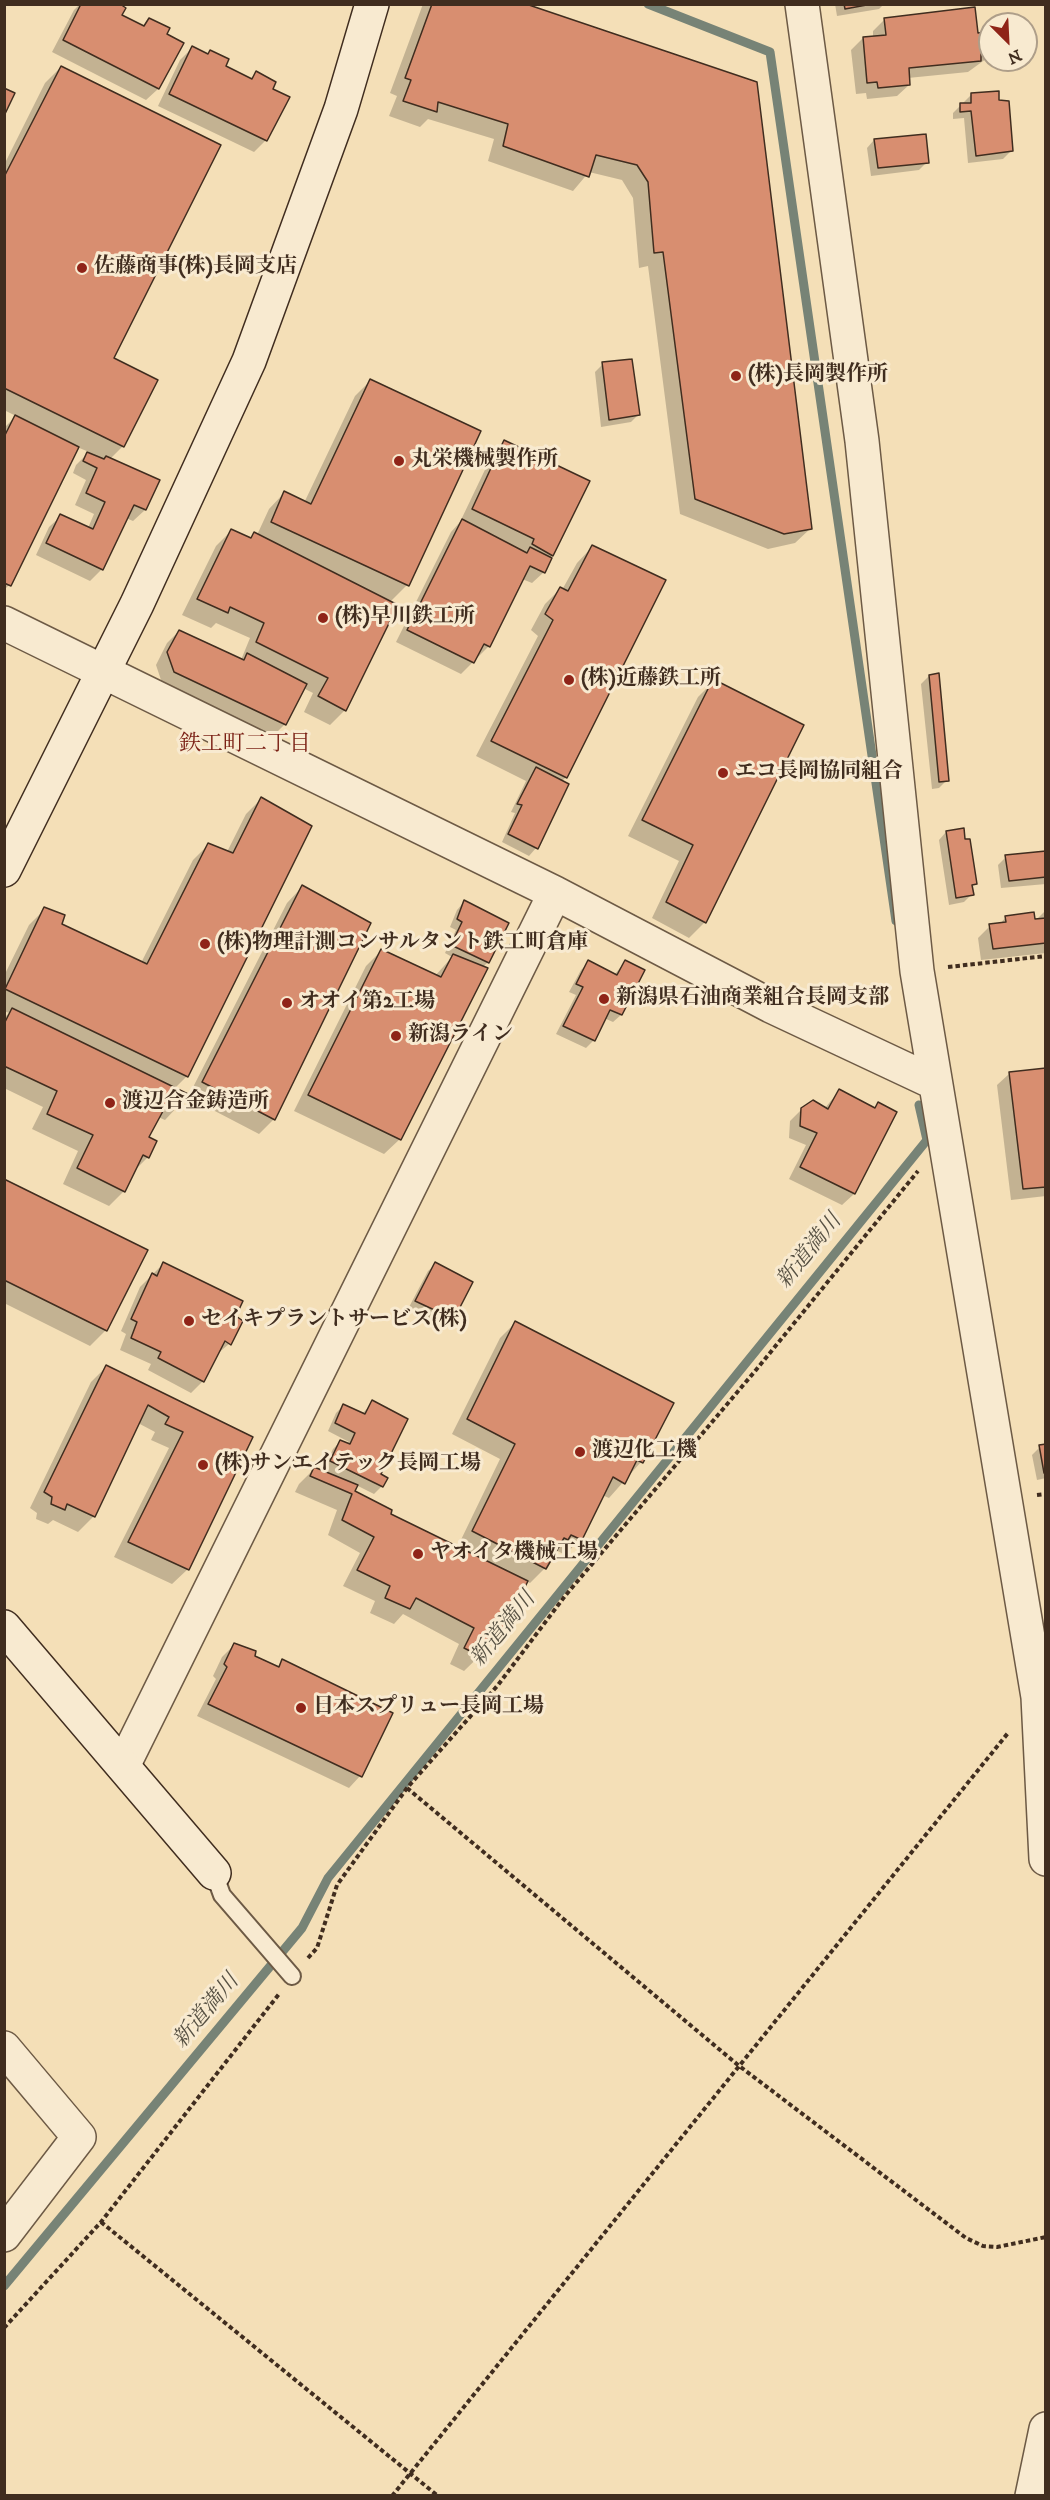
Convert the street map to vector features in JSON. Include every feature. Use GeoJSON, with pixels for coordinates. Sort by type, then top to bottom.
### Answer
{"type":"FeatureCollection","features":[{"type":"Feature","properties":{"kind":"street"},"geometry":{"type":"LineString","coordinates":[[4,870],[104,672],[249,361],[340,109],[372,4]]}},
{"type":"Feature","properties":{"kind":"street"},"geometry":{"type":"LineString","coordinates":[[802,4],[862,441],[917,971],[1038,1697],[1046,1859]]}},
{"type":"Feature","properties":{"kind":"street"},"geometry":{"type":"LineString","coordinates":[[4,623],[555,893],[771,1006],[935,1083]]}},
{"type":"Feature","properties":{"kind":"street"},"geometry":{"type":"LineString","coordinates":[[123,1766],[555,893]]}},
{"type":"Feature","properties":{"kind":"street"},"geometry":{"type":"LineString","coordinates":[[4,1627],[214,1873]]}},
{"type":"Feature","properties":{"kind":"street"},"geometry":{"type":"LineString","coordinates":[[4,2048],[80,2137],[4,2235]]}},
{"type":"Feature","properties":{"kind":"street"},"geometry":{"type":"LineString","coordinates":[[1032,2496],[1046,2429]]}},
{"type":"Feature","properties":{"kind":"lane"},"geometry":{"type":"LineString","coordinates":[[214,1873],[222,1895],[261,1943],[291,1974]]}},
{"type":"Feature","properties":{"kind":"path"},"geometry":{"type":"LineString","coordinates":[[917,971],[1046,956]]}},
{"type":"Feature","properties":{"kind":"path"},"geometry":{"type":"LineString","coordinates":[[4,2328],[101,2222],[291,1974],[317,1948],[337,1885],[407,1788],[498,1684],[565,1596],[756,1370],[927,1160],[946,1148]]}},
{"type":"Feature","properties":{"kind":"path"},"geometry":{"type":"LineString","coordinates":[[392,2496],[562,2288],[738,2065],[1038,1697]]}},
{"type":"Feature","properties":{"kind":"path"},"geometry":{"type":"LineString","coordinates":[[407,1788],[738,2065],[966,2238],[983,2246],[997,2247],[1046,2237]]}},
{"type":"Feature","properties":{"kind":"path"},"geometry":{"type":"LineString","coordinates":[[101,2222],[438,2496]]}},
{"type":"Feature","properties":{"kind":"building"},"geometry":{"type":"Polygon","coordinates":[[[81,4],[120,4],[126,8],[122,15],[144,26],[149,18],[170,28],[167,34],[184,43],[159,89],[63,40],[81,4]]]}},
{"type":"Feature","properties":{"kind":"building","name":"(株)長岡製作所"},"geometry":{"type":"Polygon","coordinates":[[[432,4],[526,4],[757,82],[812,529],[784,534],[695,499],[663,252],[654,253],[648,182],[637,165],[596,155],[589,177],[503,146],[508,124],[438,102],[437,112],[403,101],[411,80],[405,78],[432,4]]]}},
{"type":"Feature","properties":{"kind":"building"},"geometry":{"type":"Polygon","coordinates":[[[844,4],[872,4],[845,9],[844,4]]]}},
{"type":"Feature","properties":{"kind":"building"},"geometry":{"type":"Polygon","coordinates":[[[975,7],[978,61],[909,68],[910,85],[878,88],[877,82],[867,83],[863,37],[886,35],[884,18],[975,7]]]}},
{"type":"Feature","properties":{"kind":"building"},"geometry":{"type":"Polygon","coordinates":[[[192,46],[208,54],[210,50],[229,59],[226,66],[252,79],[256,71],[276,82],[273,89],[290,97],[267,141],[169,94],[192,46]]]}},
{"type":"Feature","properties":{"kind":"building","name":"佐藤商事(株)長岡支店"},"geometry":{"type":"Polygon","coordinates":[[[61,66],[221,145],[114,358],[158,380],[124,447],[4,388],[4,177],[61,66]]]}},
{"type":"Feature","properties":{"kind":"building"},"geometry":{"type":"Polygon","coordinates":[[[4,88],[15,93],[4,116],[4,88]]]}},
{"type":"Feature","properties":{"kind":"building"},"geometry":{"type":"Polygon","coordinates":[[[999,91],[999,100],[1009,101],[1013,151],[976,156],[971,111],[960,112],[960,103],[971,103],[971,93],[999,91]]]}},
{"type":"Feature","properties":{"kind":"building"},"geometry":{"type":"Polygon","coordinates":[[[926,134],[929,163],[878,168],[874,139],[926,134]]]}},
{"type":"Feature","properties":{"kind":"building"},"geometry":{"type":"Polygon","coordinates":[[[632,359],[640,415],[609,420],[602,362],[632,359]]]}},
{"type":"Feature","properties":{"kind":"building","name":"丸栄機械製作所"},"geometry":{"type":"Polygon","coordinates":[[[370,379],[481,431],[409,586],[271,522],[284,491],[311,504],[370,379]]]}},
{"type":"Feature","properties":{"kind":"building"},"geometry":{"type":"Polygon","coordinates":[[[15,415],[79,447],[11,586],[4,583],[4,437],[15,415]]]}},
{"type":"Feature","properties":{"kind":"building"},"geometry":{"type":"Polygon","coordinates":[[[504,440],[590,481],[553,556],[532,544],[534,539],[472,509],[504,440]]]}},
{"type":"Feature","properties":{"kind":"building"},"geometry":{"type":"Polygon","coordinates":[[[87,452],[104,459],[106,456],[160,480],[146,510],[134,505],[103,570],[46,543],[60,514],[93,529],[105,502],[86,493],[97,468],[83,461],[87,452]]]}},
{"type":"Feature","properties":{"kind":"building"},"geometry":{"type":"Polygon","coordinates":[[[462,519],[527,553],[530,547],[552,558],[545,573],[530,566],[490,647],[484,644],[474,663],[407,630],[462,519]]]}},
{"type":"Feature","properties":{"kind":"building","name":"(株)早川鉄工所"},"geometry":{"type":"Polygon","coordinates":[[[231,529],[251,538],[254,532],[398,605],[346,711],[318,696],[328,678],[256,642],[264,623],[230,607],[228,613],[197,599],[231,529]]]}},
{"type":"Feature","properties":{"kind":"building","name":"(株)近藤鉄工所"},"geometry":{"type":"Polygon","coordinates":[[[592,545],[666,580],[567,778],[491,741],[553,620],[545,614],[560,587],[568,591],[592,545]]]}},
{"type":"Feature","properties":{"kind":"building"},"geometry":{"type":"Polygon","coordinates":[[[179,630],[244,660],[247,653],[307,684],[286,725],[174,672],[167,652],[179,630]]]}},
{"type":"Feature","properties":{"kind":"building"},"geometry":{"type":"Polygon","coordinates":[[[939,673],[949,781],[939,782],[929,675],[939,673]]]}},
{"type":"Feature","properties":{"kind":"building","name":"エコ長岡協同組合"},"geometry":{"type":"Polygon","coordinates":[[[713,679],[804,725],[706,923],[666,902],[693,845],[642,820],[713,679]]]}},
{"type":"Feature","properties":{"kind":"building"},"geometry":{"type":"Polygon","coordinates":[[[536,767],[569,784],[538,849],[508,834],[522,805],[517,804],[536,767]]]}},
{"type":"Feature","properties":{"kind":"building","name":"(株)物理計測コンサルタント鉄工町倉庫"},"geometry":{"type":"Polygon","coordinates":[[[261,797],[312,826],[188,1077],[5,989],[44,907],[65,915],[62,924],[147,964],[208,843],[233,853],[261,797]]]}},
{"type":"Feature","properties":{"kind":"building"},"geometry":{"type":"Polygon","coordinates":[[[964,828],[965,839],[970,839],[977,884],[972,885],[974,895],[956,898],[946,831],[964,828]]]}},
{"type":"Feature","properties":{"kind":"building"},"geometry":{"type":"Polygon","coordinates":[[[1046,851],[1046,877],[1009,881],[1005,855],[1046,851]]]}},
{"type":"Feature","properties":{"kind":"building","name":"オオイ第2工場"},"geometry":{"type":"Polygon","coordinates":[[[302,885],[371,923],[275,1120],[202,1082],[302,885]]]}},
{"type":"Feature","properties":{"kind":"building"},"geometry":{"type":"Polygon","coordinates":[[[464,900],[509,923],[489,963],[451,945],[462,922],[457,919],[464,900]]]}},
{"type":"Feature","properties":{"kind":"building"},"geometry":{"type":"Polygon","coordinates":[[[1034,912],[1035,919],[1046,918],[1046,943],[993,949],[989,924],[1006,922],[1005,916],[1034,912]]]}},
{"type":"Feature","properties":{"kind":"building","name":"新潟ライン"},"geometry":{"type":"Polygon","coordinates":[[[381,949],[441,977],[453,954],[488,968],[401,1140],[308,1095],[381,949]]]}},
{"type":"Feature","properties":{"kind":"building","name":"新潟県石油商業組合長岡支部"},"geometry":{"type":"Polygon","coordinates":[[[588,960],[617,975],[625,960],[645,970],[622,1015],[610,1010],[595,1041],[563,1026],[583,987],[576,984],[588,960]]]}},
{"type":"Feature","properties":{"kind":"building","name":"渡辺合金鋳造所"},"geometry":{"type":"Polygon","coordinates":[[[12,1008],[188,1094],[181,1105],[169,1100],[149,1137],[157,1141],[149,1158],[143,1155],[125,1192],[77,1168],[93,1135],[47,1114],[57,1091],[4,1066],[4,1024],[12,1008]]]}},
{"type":"Feature","properties":{"kind":"building"},"geometry":{"type":"Polygon","coordinates":[[[1046,1068],[1046,1187],[1023,1189],[1009,1072],[1046,1068]]]}},
{"type":"Feature","properties":{"kind":"building"},"geometry":{"type":"Polygon","coordinates":[[[839,1089],[875,1108],[878,1102],[897,1112],[855,1194],[800,1167],[817,1133],[800,1126],[801,1108],[813,1100],[828,1109],[839,1089]]]}},
{"type":"Feature","properties":{"kind":"building"},"geometry":{"type":"Polygon","coordinates":[[[4,1179],[148,1250],[107,1331],[4,1280],[4,1179]]]}},
{"type":"Feature","properties":{"kind":"building","name":"セイキプラントサービス(株)"},"geometry":{"type":"Polygon","coordinates":[[[163,1262],[243,1301],[236,1316],[243,1321],[231,1345],[225,1341],[204,1382],[158,1358],[161,1352],[131,1338],[137,1322],[131,1319],[152,1273],[157,1276],[163,1262]]]}},
{"type":"Feature","properties":{"kind":"building"},"geometry":{"type":"Polygon","coordinates":[[[435,1262],[473,1282],[454,1319],[415,1301],[435,1262]]]}},
{"type":"Feature","properties":{"kind":"building","name":"渡辺化工機"},"geometry":{"type":"Polygon","coordinates":[[[515,1321],[674,1403],[643,1463],[637,1460],[625,1484],[613,1477],[582,1540],[571,1535],[568,1540],[564,1538],[546,1569],[472,1531],[515,1444],[467,1419],[515,1321]]]}},
{"type":"Feature","properties":{"kind":"building","name":"(株)サンエイテック長岡工場"},"geometry":{"type":"Polygon","coordinates":[[[106,1365],[253,1437],[189,1570],[128,1542],[183,1432],[165,1424],[169,1417],[148,1405],[95,1517],[67,1504],[65,1510],[51,1504],[52,1497],[44,1492],[106,1365]]]}},
{"type":"Feature","properties":{"kind":"building"},"geometry":{"type":"Polygon","coordinates":[[[372,1400],[408,1419],[381,1474],[388,1478],[383,1487],[330,1461],[340,1440],[350,1444],[355,1433],[335,1423],[343,1404],[365,1414],[372,1400]]]}},
{"type":"Feature","properties":{"kind":"building"},"geometry":{"type":"Polygon","coordinates":[[[1046,1444],[1046,1473],[1044,1473],[1039,1445],[1046,1444]]]}},
{"type":"Feature","properties":{"kind":"building","name":"ヤオイタ機械工場"},"geometry":{"type":"Polygon","coordinates":[[[314,1467],[358,1485],[355,1491],[392,1510],[391,1514],[528,1581],[499,1639],[490,1635],[480,1656],[464,1648],[474,1628],[416,1598],[410,1609],[385,1598],[390,1586],[357,1570],[374,1537],[342,1520],[352,1494],[310,1476],[314,1467]]]}},
{"type":"Feature","properties":{"kind":"building","name":"日本スプリュー長岡工場"},"geometry":{"type":"Polygon","coordinates":[[[234,1643],[256,1651],[255,1656],[279,1667],[282,1659],[393,1713],[362,1777],[208,1704],[227,1667],[224,1664],[234,1643]]]}},
{"type":"Feature","properties":{"kind":"waterway"},"geometry":{"type":"LineString","coordinates":[[648,4],[770,52],[896,921]]}},
{"type":"Feature","properties":{"kind":"waterway","name":"新道満川"},"geometry":{"type":"LineString","coordinates":[[4,2286],[302,1928],[328,1878],[927,1140],[919,1105]]}},
{"type":"Feature","properties":{"kind":"place","name":"佐藤商事(株)長岡支店"},"geometry":{"type":"Point","coordinates":[82,268]}},
{"type":"Feature","properties":{"kind":"place","name":"(株)長岡製作所"},"geometry":{"type":"Point","coordinates":[736,376]}},
{"type":"Feature","properties":{"kind":"place","name":"丸栄機械製作所"},"geometry":{"type":"Point","coordinates":[399,461]}},
{"type":"Feature","properties":{"kind":"place","name":"(株)早川鉄工所"},"geometry":{"type":"Point","coordinates":[323,618]}},
{"type":"Feature","properties":{"kind":"place","name":"(株)近藤鉄工所"},"geometry":{"type":"Point","coordinates":[569,680]}},
{"type":"Feature","properties":{"kind":"place","name":"エコ長岡協同組合"},"geometry":{"type":"Point","coordinates":[723,773]}},
{"type":"Feature","properties":{"kind":"place","name":"(株)物理計測コンサルタント鉄工町倉庫"},"geometry":{"type":"Point","coordinates":[205,944]}},
{"type":"Feature","properties":{"kind":"place","name":"新潟県石油商業組合長岡支部"},"geometry":{"type":"Point","coordinates":[604,999]}},
{"type":"Feature","properties":{"kind":"place","name":"オオイ第2工場"},"geometry":{"type":"Point","coordinates":[287,1003]}},
{"type":"Feature","properties":{"kind":"place","name":"新潟ライン"},"geometry":{"type":"Point","coordinates":[396,1036]}},
{"type":"Feature","properties":{"kind":"place","name":"渡辺合金鋳造所"},"geometry":{"type":"Point","coordinates":[110,1103]}},
{"type":"Feature","properties":{"kind":"place","name":"セイキプラントサービス(株)"},"geometry":{"type":"Point","coordinates":[189,1321]}},
{"type":"Feature","properties":{"kind":"place","name":"渡辺化工機"},"geometry":{"type":"Point","coordinates":[580,1452]}},
{"type":"Feature","properties":{"kind":"place","name":"(株)サンエイテック長岡工場"},"geometry":{"type":"Point","coordinates":[203,1465]}},
{"type":"Feature","properties":{"kind":"place","name":"ヤオイタ機械工場"},"geometry":{"type":"Point","coordinates":[418,1554]}},
{"type":"Feature","properties":{"kind":"place","name":"日本スプリュー長岡工場"},"geometry":{"type":"Point","coordinates":[301,1708]}},
{"type":"Feature","properties":{"kind":"district","name":"鉄工町二丁目"},"geometry":{"type":"Point","coordinates":[245,745]}}]}
